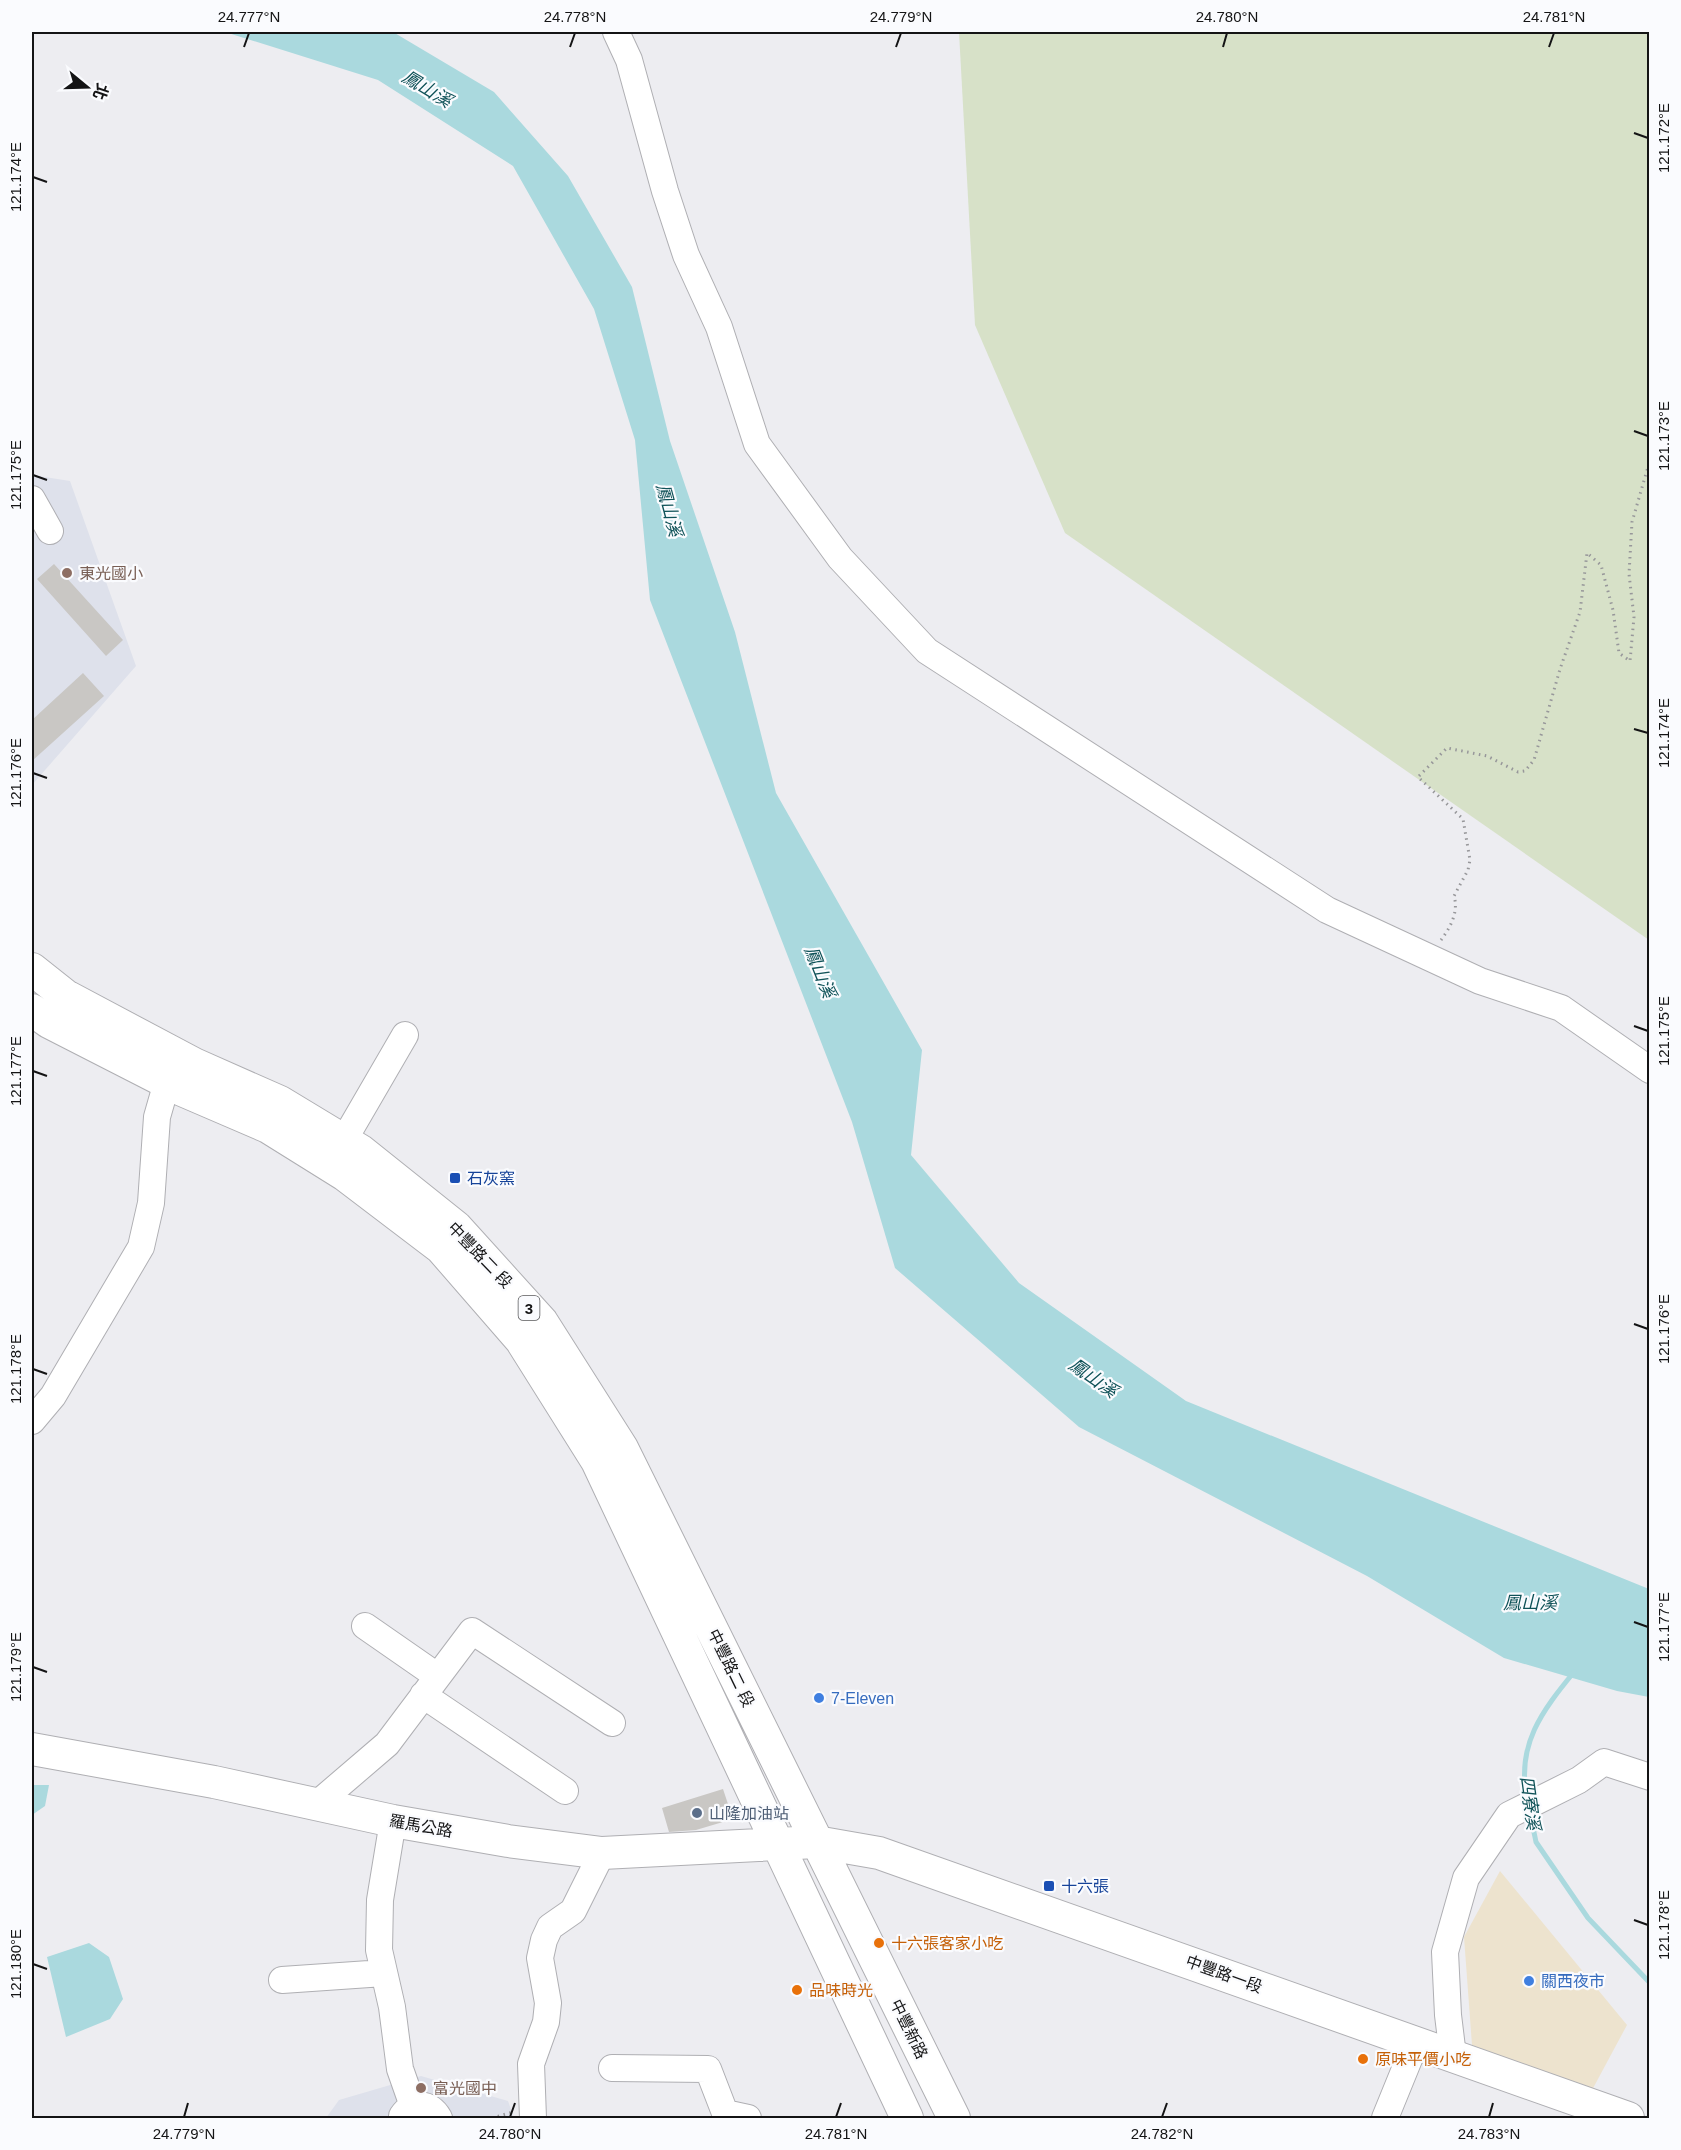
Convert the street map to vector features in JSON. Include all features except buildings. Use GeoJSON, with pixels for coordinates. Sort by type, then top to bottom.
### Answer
{"type":"FeatureCollection","features":[{"type":"Feature","properties":{"kind":"main road","name":"中豐路二 段"},"geometry":{"type":"LineString","coordinates":[[32,969],[165,1070],[280,1102],[344,1140],[361,1151],[428,1222],[441,1248],[521,1340],[597,1461],[776,1846]]}},
{"type":"Feature","properties":{"kind":"main road","name":"中豐路二 段"},"geometry":{"type":"LineString","coordinates":[[32,1010],[48,1022],[165,1070],[268,1127],[345,1175],[428,1222],[456,1227],[542,1322],[622,1448],[816,1842]]}},
{"type":"Feature","properties":{"kind":"main road","name":"羅馬公路"},"geometry":{"type":"LineString","coordinates":[[32,1749],[317,1804],[393,1821],[508,1841],[602,1852],[776,1846],[816,1842]]}},
{"type":"Feature","properties":{"kind":"main road","name":"中豐路一段"},"geometry":{"type":"LineString","coordinates":[[816,1842],[879,1853],[921,1865],[1628,2118]]}},
{"type":"Feature","properties":{"kind":"main road","name":"中豐新路"},"geometry":{"type":"LineString","coordinates":[[816,1842],[954,2118]]}},
{"type":"Feature","properties":{"kind":"main road","name":"3"},"geometry":{"type":"LineString","coordinates":[[776,1846],[907,2118]]}},
{"type":"Feature","properties":{"kind":"street"},"geometry":{"type":"LineString","coordinates":[[616,32],[629,60],[665,191],[686,255],[719,327],[757,444],[840,558],[927,651],[1327,910],[1480,981],[1561,1008],[1650,1070]]}},
{"type":"Feature","properties":{"kind":"street"},"geometry":{"type":"LineString","coordinates":[[32,499],[50,531]]}},
{"type":"Feature","properties":{"kind":"street"},"geometry":{"type":"LineString","coordinates":[[344,1140],[405,1035]]}},
{"type":"Feature","properties":{"kind":"street"},"geometry":{"type":"LineString","coordinates":[[32,1421],[53,1396],[141,1247],[152,1203],[157,1117],[165,1070]]}},
{"type":"Feature","properties":{"kind":"street"},"geometry":{"type":"LineString","coordinates":[[364,1626],[430,1686],[565,1791]]}},
{"type":"Feature","properties":{"kind":"street"},"geometry":{"type":"LineString","coordinates":[[317,1804],[387,1744],[472,1631],[612,1723]]}},
{"type":"Feature","properties":{"kind":"street"},"geometry":{"type":"LineString","coordinates":[[1453,2056],[1448,2015],[1445,1952],[1466,1878],[1509,1815],[1579,1780],[1604,1762],[1650,1777]]}},
{"type":"Feature","properties":{"kind":"street"},"geometry":{"type":"LineString","coordinates":[[393,1821],[380,1900],[379,1950],[392,2007],[407,2112],[425,2105],[439,2118]]}},
{"type":"Feature","properties":{"kind":"street"},"geometry":{"type":"LineString","coordinates":[[533,2118],[531,2064],[546,2022],[548,2003],[540,1958],[544,1940],[550,1927],[573,1911],[602,1852]]}},
{"type":"Feature","properties":{"kind":"street"},"geometry":{"type":"LineString","coordinates":[[282,1980],[384,1974]]}},
{"type":"Feature","properties":{"kind":"street"},"geometry":{"type":"LineString","coordinates":[[1385,2118],[1416,2042]]}},
{"type":"Feature","properties":{"kind":"street"},"geometry":{"type":"LineString","coordinates":[[612,2068],[708,2069],[732,2117]]}},
{"type":"Feature","properties":{"kind":"path"},"geometry":{"type":"LineString","coordinates":[[1426,957],[1451,925],[1456,903],[1454,896],[1468,870],[1470,860],[1463,819],[1418,777],[1447,747],[1487,756],[1518,772],[1525,771],[1534,760],[1560,669],[1580,612],[1587,553],[1601,565],[1613,610],[1619,653],[1630,662],[1634,617],[1629,574],[1632,522],[1650,460]]}},
{"type":"Feature","properties":{"kind":"shaded area","name":"東光國小"},"geometry":{"type":"Polygon","coordinates":[[[32,475],[70,481],[136,666],[32,785],[32,475]]]}},
{"type":"Feature","properties":{"kind":"shaded area","name":"關西夜市"},"geometry":{"type":"Polygon","coordinates":[[[1500,1871],[1627,2025],[1591,2092],[1472,2045],[1464,1937],[1500,1871]]]}},
{"type":"Feature","properties":{"kind":"shaded area","name":"富光國中"},"geometry":{"type":"Polygon","coordinates":[[[421,2076],[508,2101],[514,2118],[326,2118],[339,2100],[421,2076]]]}},
{"type":"Feature","properties":{"kind":"green space"},"geometry":{"type":"Polygon","coordinates":[[[959,32],[1649,32],[1649,940],[1065,533],[975,325],[959,32]]]}},
{"type":"Feature","properties":{"kind":"water","name":"鳳山溪"},"geometry":{"type":"Polygon","coordinates":[[[225,32],[393,32],[494,92],[568,176],[632,287],[670,441],[735,632],[776,793],[922,1050],[911,1155],[1019,1283],[1186,1401],[1649,1589],[1649,1697],[1617,1691],[1504,1658],[1367,1576],[1079,1427],[895,1268],[852,1122],[650,600],[635,440],[594,309],[513,166],[378,80],[225,32]]]}},
{"type":"Feature","properties":{"kind":"water"},"geometry":{"type":"Polygon","coordinates":[[[32,1785],[49,1785],[45,1806],[32,1815],[32,1785]]]}},
{"type":"Feature","properties":{"kind":"water"},"geometry":{"type":"Polygon","coordinates":[[[89,1943],[109,1957],[123,1999],[110,2019],[66,2037],[47,1957],[89,1943]]]}},
{"type":"Feature","properties":{"kind":"waterway","name":"四寮溪"},"geometry":{"type":"LineString","coordinates":[[1527,1798],[1525,1761],[1534,1730],[1542,1715],[1574,1672]]}},
{"type":"Feature","properties":{"kind":"waterway","name":"四寮溪"},"geometry":{"type":"LineString","coordinates":[[1530,1813],[1536,1842],[1588,1918],[1650,1983]]}},
{"type":"Feature","properties":{"kind":"place","name":"東光國小"},"geometry":{"type":"Point","coordinates":[67,573]}},
{"type":"Feature","properties":{"kind":"place","name":"石灰窯"},"geometry":{"type":"Point","coordinates":[455,1178]}},
{"type":"Feature","properties":{"kind":"place","name":"7-Eleven"},"geometry":{"type":"Point","coordinates":[819,1698]}},
{"type":"Feature","properties":{"kind":"place","name":"山隆加油站"},"geometry":{"type":"Point","coordinates":[697,1813]}},
{"type":"Feature","properties":{"kind":"place","name":"十六張"},"geometry":{"type":"Point","coordinates":[1049,1886]}},
{"type":"Feature","properties":{"kind":"place","name":"十六張客家小吃"},"geometry":{"type":"Point","coordinates":[879,1943]}},
{"type":"Feature","properties":{"kind":"place","name":"關西夜市"},"geometry":{"type":"Point","coordinates":[1529,1981]}},
{"type":"Feature","properties":{"kind":"place","name":"品味時光"},"geometry":{"type":"Point","coordinates":[797,1990]}},
{"type":"Feature","properties":{"kind":"place","name":"原味平價小吃"},"geometry":{"type":"Point","coordinates":[1363,2059]}},
{"type":"Feature","properties":{"kind":"place","name":"富光國中"},"geometry":{"type":"Point","coordinates":[421,2088]}}]}
